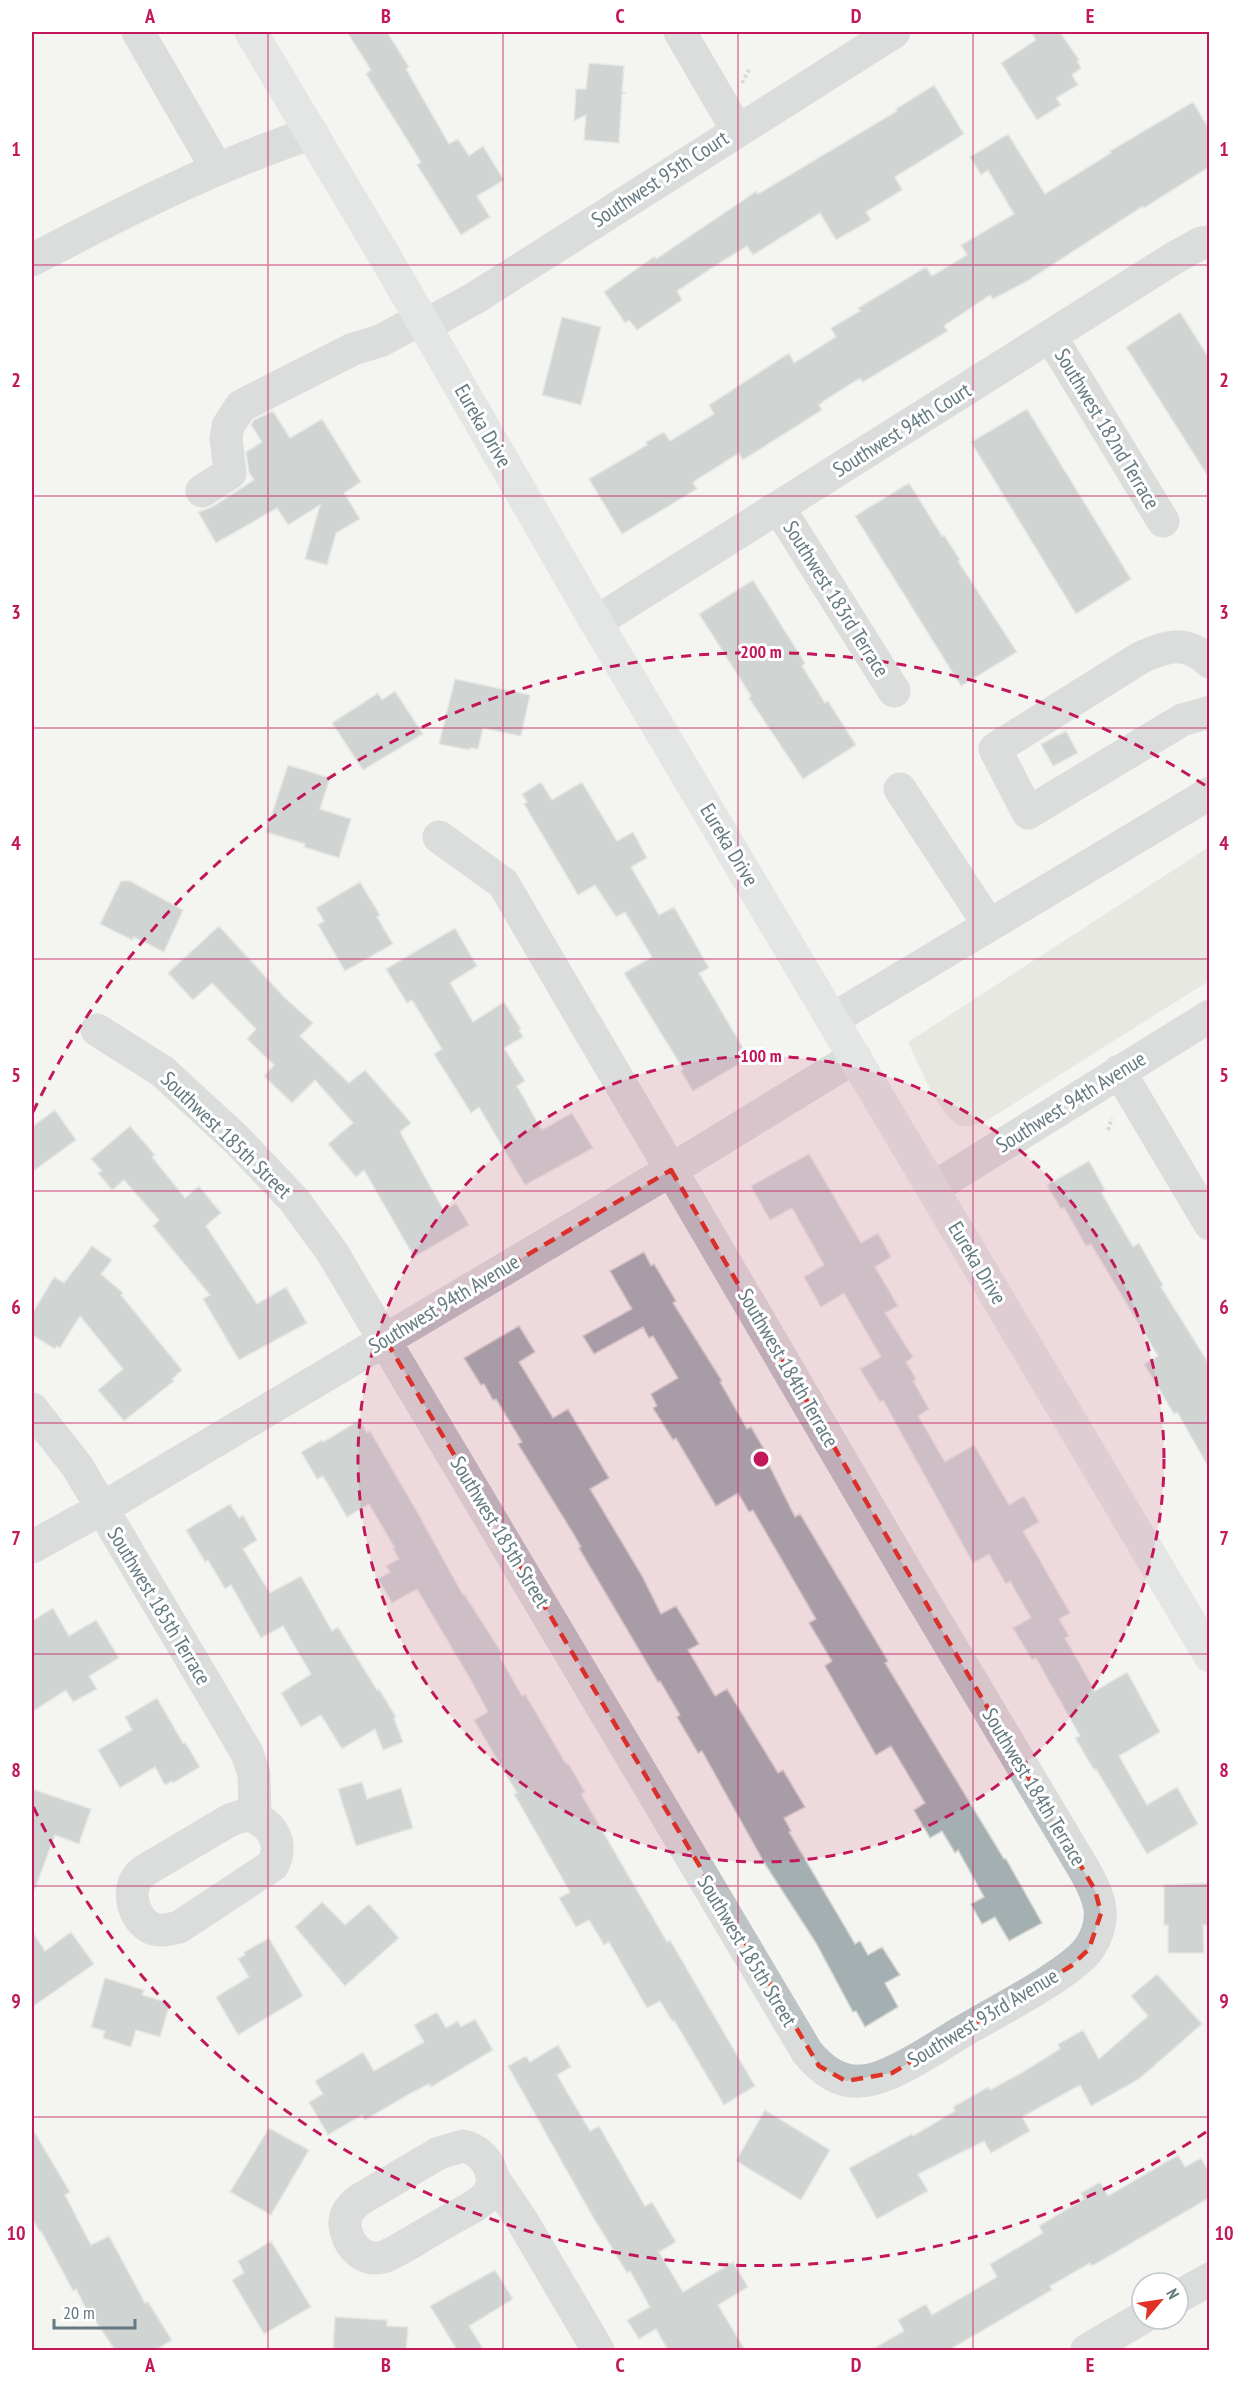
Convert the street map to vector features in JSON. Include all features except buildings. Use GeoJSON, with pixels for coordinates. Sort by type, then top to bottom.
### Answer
{"type":"FeatureCollection","features":[{"type":"Feature","properties":{"kind":"main road","name":"Eureka Drive"},"geometry":{"type":"LineString","coordinates":[[251,32],[423,322],[596,622],[1209,1656]]}},
{"type":"Feature","properties":{"kind":"street"},"geometry":{"type":"LineString","coordinates":[[138,32],[217,169]]}},
{"type":"Feature","properties":{"kind":"street"},"geometry":{"type":"LineString","coordinates":[[680,32],[737,130]]}},
{"type":"Feature","properties":{"kind":"street","name":"Southwest 95th Court"},"geometry":{"type":"LineString","coordinates":[[202,491],[230,473],[226,438],[228,426],[241,406],[353,349],[380,341],[475,298],[894,32]]}},
{"type":"Feature","properties":{"kind":"street"},"geometry":{"type":"LineString","coordinates":[[32,260],[217,169],[264,149],[312,133]]}},
{"type":"Feature","properties":{"kind":"street","name":"Southwest 94th Court"},"geometry":{"type":"LineString","coordinates":[[596,622],[1174,258],[1201,243],[1209,242]]}},
{"type":"Feature","properties":{"kind":"street","name":"Southwest 182nd Terrace"},"geometry":{"type":"LineString","coordinates":[[1051,337],[1163,521]]}},
{"type":"Feature","properties":{"kind":"street","name":"Southwest 183rd Terrace"},"geometry":{"type":"LineString","coordinates":[[779,508],[894,691]]}},
{"type":"Feature","properties":{"kind":"street"},"geometry":{"type":"LineString","coordinates":[[1209,662],[1196,650],[1177,647],[1160,649],[1140,658],[995,749],[1028,813],[1182,720],[1209,712]]}},
{"type":"Feature","properties":{"kind":"street"},"geometry":{"type":"LineString","coordinates":[[900,789],[989,925]]}},
{"type":"Feature","properties":{"kind":"street"},"geometry":{"type":"LineString","coordinates":[[833,1019],[1209,793]]}},
{"type":"Feature","properties":{"kind":"street","name":"Southwest 184th Terrace"},"geometry":{"type":"LineString","coordinates":[[439,837],[502,883],[1085,1871],[1100,1902],[1099,1924]]}},
{"type":"Feature","properties":{"kind":"street","name":"Southwest 94th Avenue"},"geometry":{"type":"LineString","coordinates":[[933,1188],[1209,1016]]}},
{"type":"Feature","properties":{"kind":"street","name":"Southwest 185th Street"},"geometry":{"type":"LineString","coordinates":[[97,1030],[162,1071],[270,1173],[294,1200],[332,1252],[807,2052],[819,2066],[846,2081]]}},
{"type":"Feature","properties":{"kind":"street","name":"Southwest 94th Avenue"},"geometry":{"type":"LineString","coordinates":[[32,1547],[100,1509],[671,1170],[855,1057]]}},
{"type":"Feature","properties":{"kind":"street"},"geometry":{"type":"LineString","coordinates":[[1119,1071],[1209,1224]]}},
{"type":"Feature","properties":{"kind":"street","name":"Southwest 185th Terrace"},"geometry":{"type":"LineString","coordinates":[[32,1409],[77,1466],[100,1509],[247,1753],[254,1774],[255,1816]]}},
{"type":"Feature","properties":{"kind":"street","name":"Southwest 93rd Avenue"},"geometry":{"type":"LineString","coordinates":[[846,2081],[875,2079],[892,2073],[1071,1966],[1089,1949],[1099,1924]]}},
{"type":"Feature","properties":{"kind":"street"},"geometry":{"type":"LineString","coordinates":[[493,2178],[521,2219],[598,2350]]}},
{"type":"Feature","properties":{"kind":"street"},"geometry":{"type":"LineString","coordinates":[[1190,2290],[1209,2278]]}},
{"type":"Feature","properties":{"kind":"street"},"geometry":{"type":"LineString","coordinates":[[1087,2350],[1130,2325]]}},
{"type":"Feature","properties":{"kind":"path"},"geometry":{"type":"LineString","coordinates":[[1108,1130],[1113,1114]]}},
{"type":"Feature","properties":{"kind":"highlighted area"},"geometry":{"type":"Polygon","coordinates":[[[671,1170],[1095,1890],[1101,1913],[1089,1949],[1071,1966],[892,2073],[846,2081],[819,2066],[385,1339],[671,1170]]]}},
{"type":"Feature","properties":{"kind":"shaded area"},"geometry":{"type":"Polygon","coordinates":[[[1209,847],[1209,981],[986,1121],[966,1126],[951,1120],[930,1088],[908,1042],[1209,847]]]}}]}
